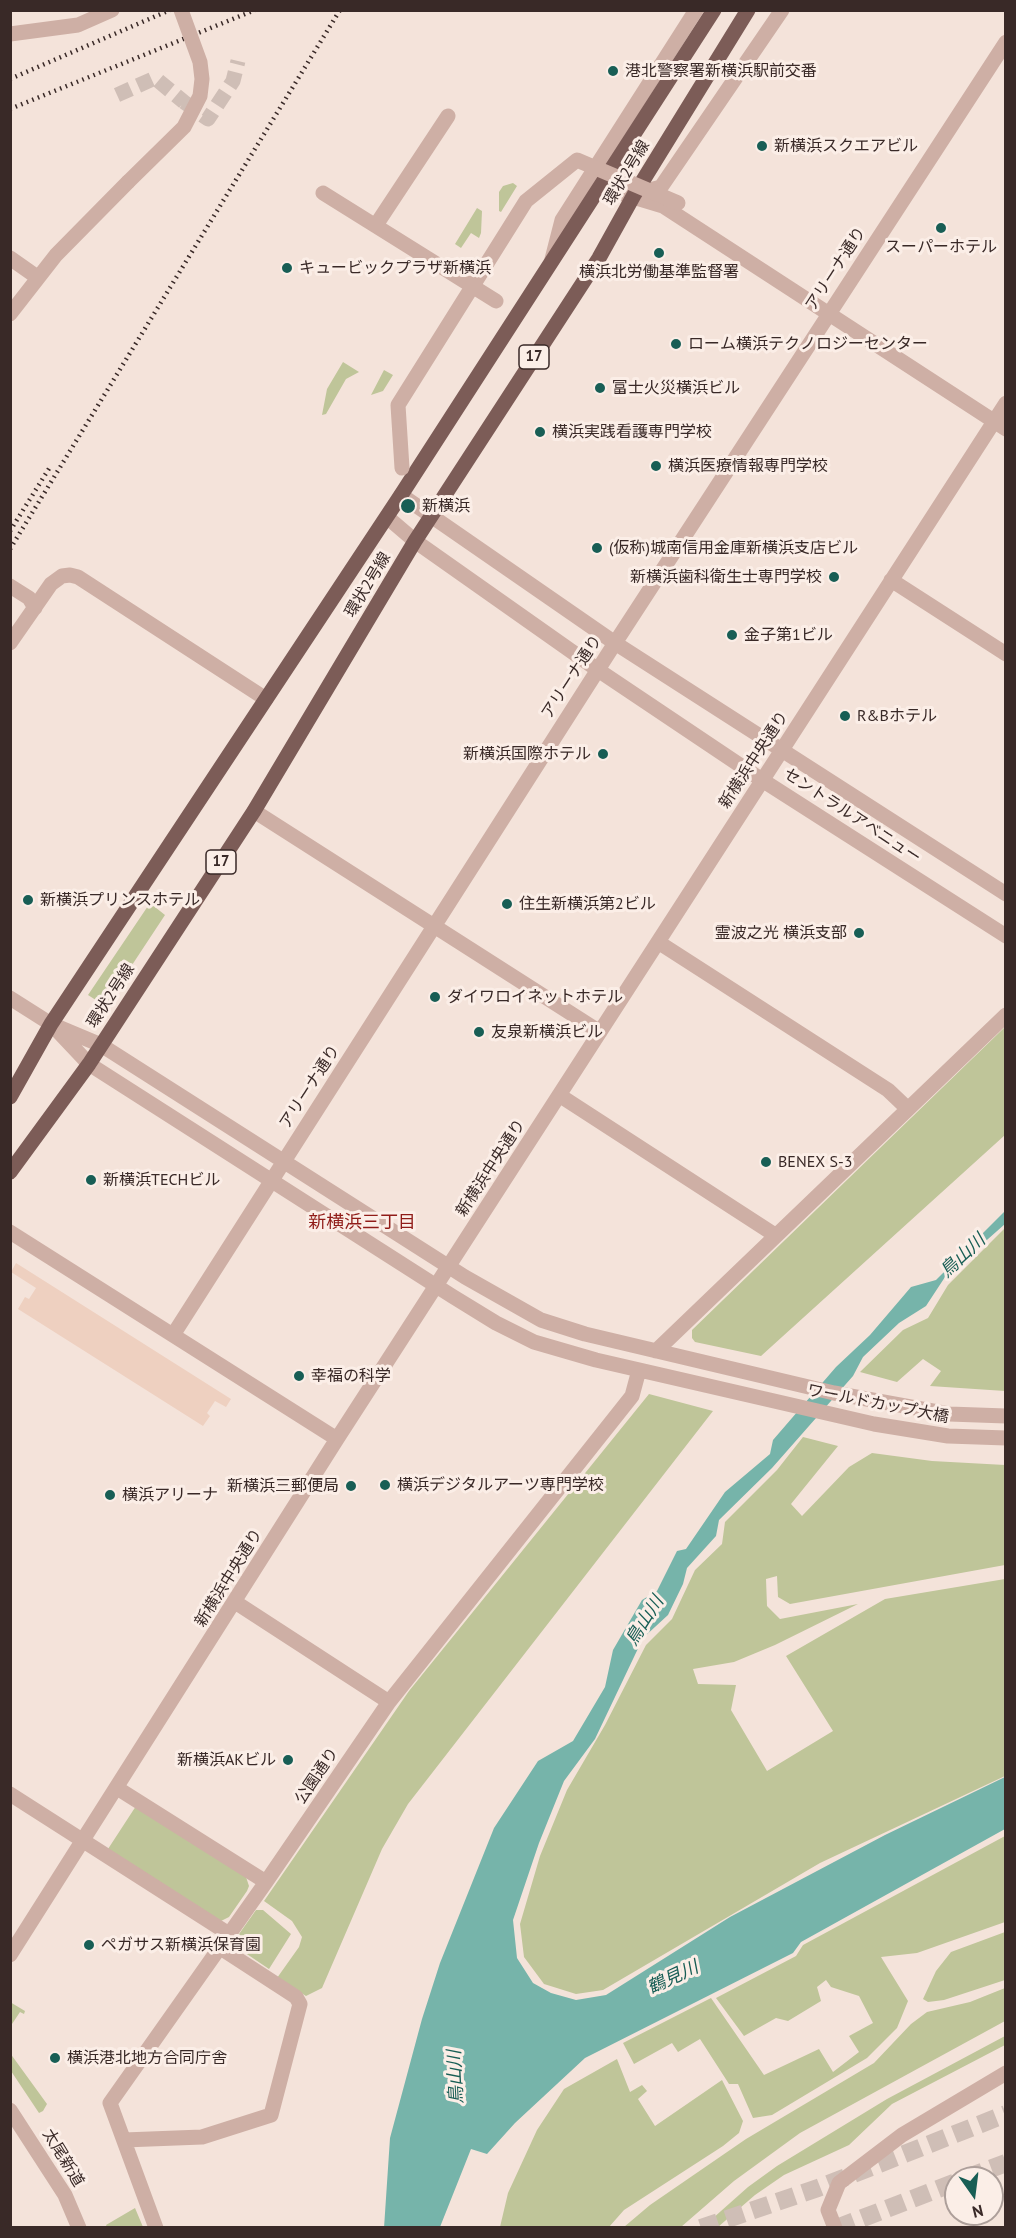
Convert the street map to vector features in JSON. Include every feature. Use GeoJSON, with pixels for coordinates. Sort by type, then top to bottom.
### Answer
{"type":"FeatureCollection","features":[{"type":"Feature","properties":{"kind":"main road","name":"環状2号線"},"geometry":{"type":"LineString","coordinates":[[10,1097],[51,1024],[387,517],[714,10]]}},
{"type":"Feature","properties":{"kind":"main road","name":"環状2号線"},"geometry":{"type":"LineString","coordinates":[[10,1172],[89,1064],[254,811],[415,541],[598,258],[634,195],[748,10]]}},
{"type":"Feature","properties":{"kind":"street"},"geometry":{"type":"LineString","coordinates":[[10,34],[78,25],[112,10]]}},
{"type":"Feature","properties":{"kind":"street"},"geometry":{"type":"LineString","coordinates":[[10,314],[37,277],[184,127],[200,96],[202,79],[200,62],[181,10]]}},
{"type":"Feature","properties":{"kind":"street"},"geometry":{"type":"LineString","coordinates":[[551,262],[562,220],[696,10]]}},
{"type":"Feature","properties":{"kind":"street"},"geometry":{"type":"LineString","coordinates":[[634,195],[661,187],[782,10]]}},
{"type":"Feature","properties":{"kind":"street","name":"アリーナ通り"},"geometry":{"type":"LineString","coordinates":[[173,1335],[615,643],[1005,42]]}},
{"type":"Feature","properties":{"kind":"street"},"geometry":{"type":"LineString","coordinates":[[376,225],[448,116]]}},
{"type":"Feature","properties":{"kind":"street"},"geometry":{"type":"LineString","coordinates":[[402,468],[398,405],[526,201],[573,158],[678,203]]}},
{"type":"Feature","properties":{"kind":"street"},"geometry":{"type":"LineString","coordinates":[[600,187],[634,195],[663,206],[1000,425]]}},
{"type":"Feature","properties":{"kind":"street"},"geometry":{"type":"LineString","coordinates":[[323,193],[496,301]]}},
{"type":"Feature","properties":{"kind":"street"},"geometry":{"type":"LineString","coordinates":[[10,258],[37,277]]}},
{"type":"Feature","properties":{"kind":"street","name":"新横浜中央通り"},"geometry":{"type":"LineString","coordinates":[[10,1956],[337,1439],[891,580],[1000,425],[1005,403]]}},
{"type":"Feature","properties":{"kind":"street","name":"セントラルアベニュー"},"geometry":{"type":"LineString","coordinates":[[401,495],[615,643],[1005,894]]}},
{"type":"Feature","properties":{"kind":"street","name":"セントラルアベニュー"},"geometry":{"type":"LineString","coordinates":[[387,517],[415,541],[598,670],[762,780],[1005,936]]}},
{"type":"Feature","properties":{"kind":"street"},"geometry":{"type":"LineString","coordinates":[[10,643],[58,578],[70,575],[78,577],[266,699]]}},
{"type":"Feature","properties":{"kind":"street"},"geometry":{"type":"LineString","coordinates":[[891,580],[1005,654]]}},
{"type":"Feature","properties":{"kind":"street"},"geometry":{"type":"LineString","coordinates":[[10,586],[29,598],[35,608]]}},
{"type":"Feature","properties":{"kind":"street"},"geometry":{"type":"LineString","coordinates":[[254,811],[600,1032]]}},
{"type":"Feature","properties":{"kind":"street"},"geometry":{"type":"LineString","coordinates":[[658,942],[888,1090],[908,1108]]}},
{"type":"Feature","properties":{"kind":"street"},"geometry":{"type":"LineString","coordinates":[[10,998],[51,1024]]}},
{"type":"Feature","properties":{"kind":"street"},"geometry":{"type":"LineString","coordinates":[[656,1351],[1005,1015]]}},
{"type":"Feature","properties":{"kind":"street","name":"ワールドカップ大橋"},"geometry":{"type":"LineString","coordinates":[[51,1024],[101,1045],[448,1267],[508,1304],[541,1320],[764,1377],[917,1409],[1005,1416]]}},
{"type":"Feature","properties":{"kind":"street","name":"ワールドカップ大橋"},"geometry":{"type":"LineString","coordinates":[[51,1024],[89,1064],[436,1286],[496,1323],[534,1342],[578,1356],[910,1431],[948,1436],[1005,1438]]}},
{"type":"Feature","properties":{"kind":"street"},"geometry":{"type":"LineString","coordinates":[[559,1095],[775,1235]]}},
{"type":"Feature","properties":{"kind":"street"},"geometry":{"type":"LineString","coordinates":[[10,1232],[337,1439]]}},
{"type":"Feature","properties":{"kind":"street","name":"公園通り"},"geometry":{"type":"LineString","coordinates":[[156,2228],[110,2103],[266,1882],[389,1702],[632,1396],[639,1370]]}},
{"type":"Feature","properties":{"kind":"street"},"geometry":{"type":"LineString","coordinates":[[235,1602],[389,1702]]}},
{"type":"Feature","properties":{"kind":"street"},"geometry":{"type":"LineString","coordinates":[[117,1788],[266,1882]]}},
{"type":"Feature","properties":{"kind":"street"},"geometry":{"type":"LineString","coordinates":[[10,1794],[229,1934]]}},
{"type":"Feature","properties":{"kind":"street"},"geometry":{"type":"LineString","coordinates":[[124,2140],[202,2137],[271,2115],[300,2004],[296,1997],[219,1947]]}},
{"type":"Feature","properties":{"kind":"street"},"geometry":{"type":"LineString","coordinates":[[835,2228],[828,2210],[839,2184],[902,2135],[1005,2073]]}},
{"type":"Feature","properties":{"kind":"street","name":"太尾新道"},"geometry":{"type":"LineString","coordinates":[[10,2110],[65,2195],[79,2228]]}},
{"type":"Feature","properties":{"kind":"green space"},"geometry":{"type":"Polygon","coordinates":[[[513,183],[517,186],[501,212],[499,211],[499,192],[503,186],[513,183]]]}},
{"type":"Feature","properties":{"kind":"green space"},"geometry":{"type":"Polygon","coordinates":[[[477,208],[482,211],[479,238],[471,233],[461,248],[455,244],[477,208]]]}},
{"type":"Feature","properties":{"kind":"green space"},"geometry":{"type":"Polygon","coordinates":[[[343,362],[359,372],[346,379],[326,414],[322,415],[327,389],[343,362]]]}},
{"type":"Feature","properties":{"kind":"green space"},"geometry":{"type":"Polygon","coordinates":[[[384,370],[393,375],[383,391],[371,395],[384,370]]]}},
{"type":"Feature","properties":{"kind":"green space"},"geometry":{"type":"Polygon","coordinates":[[[150,903],[165,915],[105,1006],[88,995],[150,903]]]}},
{"type":"Feature","properties":{"kind":"green space"},"geometry":{"type":"Polygon","coordinates":[[[1005,1027],[1005,1135],[761,1356],[695,1342],[692,1338],[692,1330],[1005,1027]]]}},
{"type":"Feature","properties":{"kind":"green space"},"geometry":{"type":"Polygon","coordinates":[[[1005,1228],[1005,1391],[930,1386],[941,1371],[923,1359],[897,1382],[860,1372],[903,1330],[928,1318],[948,1285],[1005,1228]]]}},
{"type":"Feature","properties":{"kind":"green space"},"geometry":{"type":"Polygon","coordinates":[[[649,1394],[713,1411],[408,1804],[382,1849],[322,1988],[306,1996],[277,1978],[299,1947],[302,1937],[292,1921],[264,1901],[409,1691],[649,1394]]]}},
{"type":"Feature","properties":{"kind":"green space"},"geometry":{"type":"Polygon","coordinates":[[[803,1437],[838,1446],[791,1504],[802,1516],[849,1467],[872,1453],[932,1461],[1005,1465],[1005,1565],[790,1604],[778,1597],[777,1576],[766,1579],[767,1606],[780,1619],[858,1604],[775,1645],[734,1662],[693,1669],[698,1684],[736,1685],[731,1710],[767,1771],[833,1731],[786,1656],[885,1599],[1005,1579],[1005,1776],[820,1863],[603,1990],[576,1994],[544,1984],[524,1957],[520,1924],[540,1856],[567,1790],[605,1725],[646,1645],[672,1619],[695,1570],[722,1544],[725,1522],[777,1470],[803,1437]]]}},
{"type":"Feature","properties":{"kind":"green space"},"geometry":{"type":"Polygon","coordinates":[[[136,1806],[246,1877],[249,1886],[247,1891],[229,1917],[221,1921],[108,1849],[136,1806]]]}},
{"type":"Feature","properties":{"kind":"green space"},"geometry":{"type":"Polygon","coordinates":[[[1005,1836],[1005,1922],[917,1953],[881,1957],[908,2001],[897,2028],[867,2058],[772,2115],[753,2118],[738,2084],[729,2084],[700,2039],[678,2052],[672,2043],[634,2064],[623,2043],[711,1998],[764,2075],[819,2049],[833,2072],[859,2052],[849,2036],[873,2023],[859,1996],[831,1987],[826,1980],[817,1987],[821,2001],[788,2021],[776,2018],[744,2036],[716,1998],[796,1956],[803,1945],[1005,1836]]]}},
{"type":"Feature","properties":{"kind":"green space"},"geometry":{"type":"Polygon","coordinates":[[[256,1910],[263,1910],[291,1934],[269,1969],[232,1944],[256,1910]]]}},
{"type":"Feature","properties":{"kind":"green space"},"geometry":{"type":"Polygon","coordinates":[[[1005,1932],[1005,1980],[944,2000],[928,2002],[923,1999],[936,1971],[951,1952],[1005,1932]]]}},
{"type":"Feature","properties":{"kind":"green space"},"geometry":{"type":"Polygon","coordinates":[[[1005,1988],[1005,2021],[800,2133],[734,2181],[681,2227],[624,2227],[650,2205],[746,2139],[874,2063],[911,2024],[927,2012],[970,2002],[1005,1988]]]}},
{"type":"Feature","properties":{"kind":"green space"},"geometry":{"type":"Polygon","coordinates":[[[10,2002],[25,2011],[24,2014],[20,2012],[12,2024],[10,2002]]]}},
{"type":"Feature","properties":{"kind":"green space"},"geometry":{"type":"Polygon","coordinates":[[[1005,2036],[1005,2045],[892,2104],[849,2145],[784,2175],[755,2195],[718,2227],[703,2227],[748,2187],[777,2166],[887,2099],[1005,2036]]]}},
{"type":"Feature","properties":{"kind":"green space"},"geometry":{"type":"Polygon","coordinates":[[[10,2053],[47,2104],[43,2111],[39,2113],[11,2071],[10,2053]]]}},
{"type":"Feature","properties":{"kind":"green space"},"geometry":{"type":"Polygon","coordinates":[[[617,2059],[630,2092],[642,2085],[647,2091],[638,2099],[655,2126],[722,2080],[743,2121],[739,2133],[723,2146],[624,2210],[609,2227],[500,2227],[508,2193],[537,2130],[564,2089],[617,2059]]]}},
{"type":"Feature","properties":{"kind":"green space"},"geometry":{"type":"Polygon","coordinates":[[[135,2208],[143,2227],[107,2227],[106,2225],[135,2208]]]}},
{"type":"Feature","properties":{"kind":"shaded area"},"geometry":{"type":"Polygon","coordinates":[[[16,1263],[231,1399],[226,1407],[215,1401],[207,1413],[210,1416],[203,1426],[18,1309],[25,1297],[29,1299],[36,1288],[11,1272],[16,1263]]]}},
{"type":"Feature","properties":{"kind":"water"},"geometry":{"type":"Polygon","coordinates":[[[1005,1211],[1005,1224],[945,1277],[926,1306],[899,1323],[863,1357],[853,1376],[772,1468],[719,1520],[716,1536],[687,1568],[683,1584],[668,1615],[643,1638],[595,1739],[564,1781],[539,1843],[513,1920],[517,1958],[533,1983],[551,1993],[576,2000],[606,1995],[730,1917],[885,1835],[1005,1777],[1005,1829],[801,1942],[793,1953],[585,2058],[515,2123],[487,2154],[471,2149],[440,2227],[384,2228],[390,2138],[422,2019],[440,1963],[494,1828],[538,1761],[573,1741],[605,1687],[613,1650],[642,1600],[657,1591],[677,1551],[686,1549],[725,1492],[770,1454],[773,1440],[836,1367],[870,1335],[911,1287],[936,1280],[1005,1211]]]}},
{"type":"Feature","properties":{"kind":"tunnel"},"geometry":{"type":"LineString","coordinates":[[184,102],[208,119],[233,81],[238,61]]}},
{"type":"Feature","properties":{"kind":"tunnel"},"geometry":{"type":"LineString","coordinates":[[117,95],[155,78],[184,102],[177,111]]}},
{"type":"Feature","properties":{"kind":"tunnel"},"geometry":{"type":"LineString","coordinates":[[701,2228],[818,2188],[1006,2114]]}},
{"type":"Feature","properties":{"kind":"tunnel"},"geometry":{"type":"LineString","coordinates":[[998,2166],[1006,2163]]}},
{"type":"Feature","properties":{"kind":"tunnel"},"geometry":{"type":"LineString","coordinates":[[837,2228],[944,2187]]}},
{"type":"Feature","properties":{"kind":"railway"},"geometry":{"type":"LineString","coordinates":[[10,79],[170,10]]}},
{"type":"Feature","properties":{"kind":"railway"},"geometry":{"type":"LineString","coordinates":[[10,109],[255,10]]}},
{"type":"Feature","properties":{"kind":"railway"},"geometry":{"type":"LineString","coordinates":[[10,549],[340,10]]}},
{"type":"Feature","properties":{"kind":"railway"},"geometry":{"type":"LineString","coordinates":[[10,531],[50,467]]}},
{"type":"Feature","properties":{"kind":"place","name":"港北警察署新横浜駅前交番"},"geometry":{"type":"Point","coordinates":[613,71]}},
{"type":"Feature","properties":{"kind":"place","name":"新横浜スクエアビル"},"geometry":{"type":"Point","coordinates":[762,146]}},
{"type":"Feature","properties":{"kind":"place","name":"スーパーホテル"},"geometry":{"type":"Point","coordinates":[941,228]}},
{"type":"Feature","properties":{"kind":"place","name":"横浜北労働基準監督署"},"geometry":{"type":"Point","coordinates":[659,253]}},
{"type":"Feature","properties":{"kind":"place","name":"キュービックプラザ新横浜"},"geometry":{"type":"Point","coordinates":[287,268]}},
{"type":"Feature","properties":{"kind":"place","name":"ローム横浜テクノロジーセンター"},"geometry":{"type":"Point","coordinates":[676,344]}},
{"type":"Feature","properties":{"kind":"place","name":"富士火災横浜ビル"},"geometry":{"type":"Point","coordinates":[600,388]}},
{"type":"Feature","properties":{"kind":"place","name":"横浜実践看護専門学校"},"geometry":{"type":"Point","coordinates":[540,432]}},
{"type":"Feature","properties":{"kind":"place","name":"横浜医療情報専門学校"},"geometry":{"type":"Point","coordinates":[656,466]}},
{"type":"Feature","properties":{"kind":"place","name":"新横浜"},"geometry":{"type":"Point","coordinates":[408,506]}},
{"type":"Feature","properties":{"kind":"place","name":"(仮称)城南信用金庫新横浜支店ビル"},"geometry":{"type":"Point","coordinates":[597,548]}},
{"type":"Feature","properties":{"kind":"place","name":"新横浜歯科衛生士専門学校"},"geometry":{"type":"Point","coordinates":[834,577]}},
{"type":"Feature","properties":{"kind":"place","name":"金子第1ビル"},"geometry":{"type":"Point","coordinates":[732,635]}},
{"type":"Feature","properties":{"kind":"place","name":"R&Bホテル"},"geometry":{"type":"Point","coordinates":[845,716]}},
{"type":"Feature","properties":{"kind":"place","name":"新横浜国際ホテル"},"geometry":{"type":"Point","coordinates":[603,754]}},
{"type":"Feature","properties":{"kind":"place","name":"新横浜プリンスホテル"},"geometry":{"type":"Point","coordinates":[28,900]}},
{"type":"Feature","properties":{"kind":"place","name":"住生新横浜第2ビル"},"geometry":{"type":"Point","coordinates":[507,904]}},
{"type":"Feature","properties":{"kind":"place","name":"霊波之光 横浜支部"},"geometry":{"type":"Point","coordinates":[859,933]}},
{"type":"Feature","properties":{"kind":"place","name":"ダイワロイネットホテル"},"geometry":{"type":"Point","coordinates":[435,997]}},
{"type":"Feature","properties":{"kind":"place","name":"友泉新横浜ビル"},"geometry":{"type":"Point","coordinates":[479,1032]}},
{"type":"Feature","properties":{"kind":"place","name":"BENEX S-3"},"geometry":{"type":"Point","coordinates":[766,1162]}},
{"type":"Feature","properties":{"kind":"place","name":"新横浜TECHビル"},"geometry":{"type":"Point","coordinates":[91,1180]}},
{"type":"Feature","properties":{"kind":"place","name":"幸福の科学"},"geometry":{"type":"Point","coordinates":[299,1376]}},
{"type":"Feature","properties":{"kind":"place","name":"横浜デジタルアーツ専門学校"},"geometry":{"type":"Point","coordinates":[385,1485]}},
{"type":"Feature","properties":{"kind":"place","name":"新横浜三郵便局"},"geometry":{"type":"Point","coordinates":[351,1486]}},
{"type":"Feature","properties":{"kind":"place","name":"横浜アリーナ"},"geometry":{"type":"Point","coordinates":[110,1495]}},
{"type":"Feature","properties":{"kind":"place","name":"新横浜AKビル"},"geometry":{"type":"Point","coordinates":[288,1760]}},
{"type":"Feature","properties":{"kind":"place","name":"ペガサス新横浜保育園"},"geometry":{"type":"Point","coordinates":[89,1945]}},
{"type":"Feature","properties":{"kind":"place","name":"横浜港北地方合同庁舎"},"geometry":{"type":"Point","coordinates":[55,2058]}},
{"type":"Feature","properties":{"kind":"district","name":"新横浜三丁目"},"geometry":{"type":"Point","coordinates":[362,1223]}},
{"type":"Feature","properties":{"kind":"water label","name":"鳥山川"},"geometry":{"type":"Point","coordinates":[963,1256]}},
{"type":"Feature","properties":{"kind":"water label","name":"鳥山川"},"geometry":{"type":"Point","coordinates":[645,1621]}},
{"type":"Feature","properties":{"kind":"water label","name":"鶴見川"},"geometry":{"type":"Point","coordinates":[673,1978]}},
{"type":"Feature","properties":{"kind":"water label","name":"鳥山川"},"geometry":{"type":"Point","coordinates":[456,2077]}}]}
